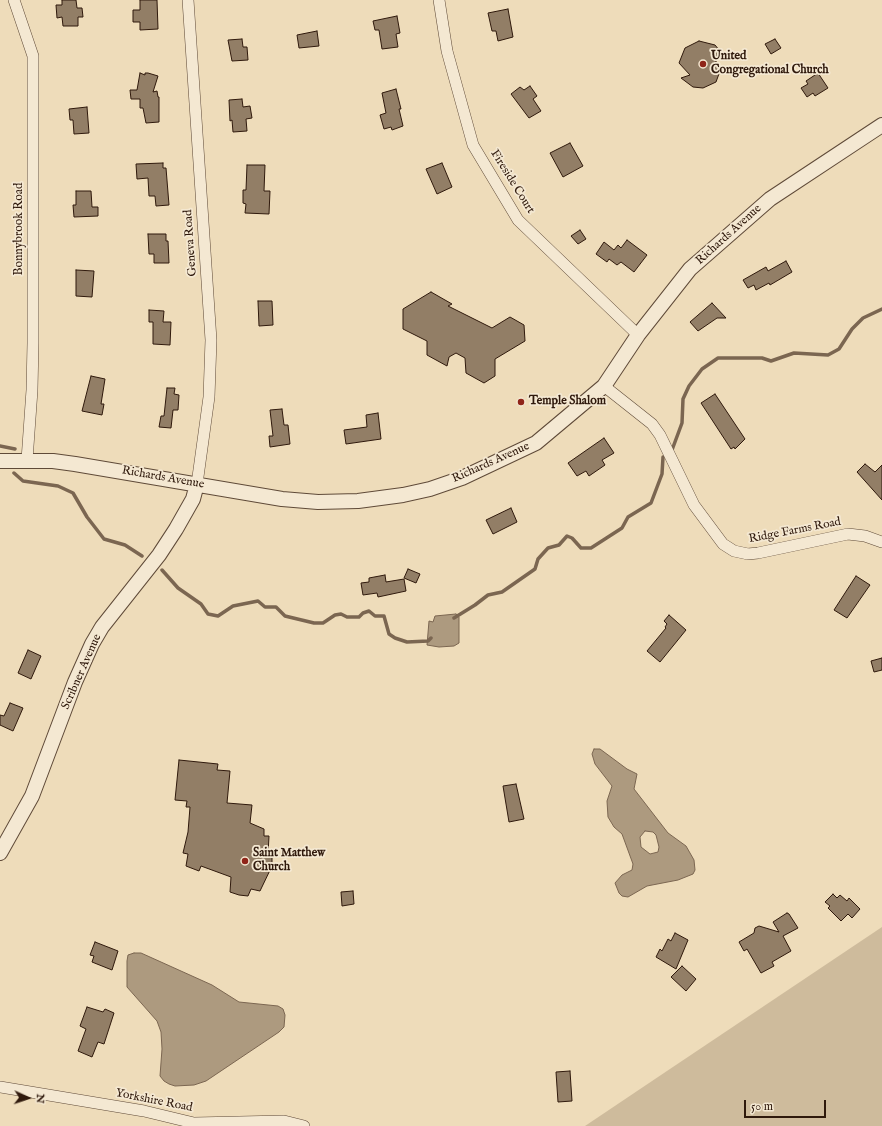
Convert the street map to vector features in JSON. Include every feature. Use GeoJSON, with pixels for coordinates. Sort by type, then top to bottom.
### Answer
{"type":"FeatureCollection","features":[{"type":"Feature","properties":{"kind":"street","name":"Bonnybrook Road"},"geometry":{"type":"LineString","coordinates":[[14,0],[32,56],[33,343],[32,390],[27,460]]}},
{"type":"Feature","properties":{"kind":"street","name":"Geneva Road"},"geometry":{"type":"LineString","coordinates":[[188,0],[210,340],[209,397],[198,484]]}},
{"type":"Feature","properties":{"kind":"street","name":"Fireside Court"},"geometry":{"type":"LineString","coordinates":[[439,0],[447,51],[473,145],[518,220],[638,335]]}},
{"type":"Feature","properties":{"kind":"street","name":"Richards Avenue"},"geometry":{"type":"LineString","coordinates":[[0,461],[27,460],[75,464],[282,498],[318,502],[358,501],[417,492],[462,478],[536,443],[604,386],[638,335],[690,269],[770,199],[882,125]]}},
{"type":"Feature","properties":{"kind":"street","name":"Ridge Farms Road"},"geometry":{"type":"LineString","coordinates":[[604,386],[652,424],[660,435],[694,505],[723,544],[734,551],[748,554],[758,554],[848,534],[878,539],[882,542]]}},
{"type":"Feature","properties":{"kind":"street","name":"Scribner Avenue"},"geometry":{"type":"LineString","coordinates":[[0,853],[32,796],[75,682],[92,644],[102,627],[176,529],[193,499],[198,484]]}},
{"type":"Feature","properties":{"kind":"street","name":"Yorkshire Road"},"geometry":{"type":"LineString","coordinates":[[0,1088],[144,1111],[194,1123],[284,1121],[304,1126]]}},
{"type":"Feature","properties":{"kind":"shaded area"},"geometry":{"type":"Polygon","coordinates":[[[456,614],[459,617],[459,643],[454,646],[439,647],[427,645],[429,621],[433,622],[435,616],[456,614]]]}},
{"type":"Feature","properties":{"kind":"shaded area"},"geometry":{"type":"Polygon","coordinates":[[[594,749],[600,749],[627,769],[637,774],[634,789],[668,833],[686,846],[694,860],[695,870],[693,874],[678,880],[647,886],[628,897],[622,896],[619,893],[615,883],[622,875],[632,870],[633,864],[622,834],[614,827],[608,817],[607,801],[612,786],[595,764],[592,754],[594,749]],[[645,831],[640,837],[641,847],[650,854],[658,852],[659,847],[656,835],[653,832],[645,831]]]}},
{"type":"Feature","properties":{"kind":"shaded area"},"geometry":{"type":"Polygon","coordinates":[[[882,927],[882,1126],[585,1126],[658,1077],[882,927]]]}},
{"type":"Feature","properties":{"kind":"shaded area"},"geometry":{"type":"Polygon","coordinates":[[[141,953],[212,985],[239,1002],[278,1006],[283,1009],[285,1015],[284,1027],[279,1032],[206,1081],[194,1085],[175,1086],[169,1084],[160,1076],[162,1049],[161,1032],[157,1021],[127,987],[128,955],[141,953]]]}},
{"type":"Feature","properties":{"kind":"building"},"geometry":{"type":"Polygon","coordinates":[[[62,0],[76,0],[77,8],[82,8],[83,17],[78,17],[78,26],[63,26],[62,17],[57,18],[56,5],[62,5],[62,0]]]}},
{"type":"Feature","properties":{"kind":"building"},"geometry":{"type":"Polygon","coordinates":[[[140,0],[157,0],[158,29],[140,30],[140,22],[133,22],[133,10],[140,10],[140,0]]]}},
{"type":"Feature","properties":{"kind":"building"},"geometry":{"type":"Polygon","coordinates":[[[508,9],[513,37],[498,41],[496,31],[492,31],[488,13],[508,9]]]}},
{"type":"Feature","properties":{"kind":"building"},"geometry":{"type":"Polygon","coordinates":[[[397,16],[400,33],[396,34],[398,47],[382,49],[379,30],[375,30],[373,21],[397,16]]]}},
{"type":"Feature","properties":{"kind":"building"},"geometry":{"type":"Polygon","coordinates":[[[317,31],[319,46],[299,48],[297,35],[317,31]]]}},
{"type":"Feature","properties":{"kind":"building"},"geometry":{"type":"Polygon","coordinates":[[[242,39],[243,47],[247,47],[248,60],[232,61],[228,40],[242,39]]]}},
{"type":"Feature","properties":{"kind":"building"},"geometry":{"type":"Polygon","coordinates":[[[775,39],[781,48],[771,54],[765,44],[775,39]]]}},
{"type":"Feature","properties":{"kind":"building"},"geometry":{"type":"Polygon","coordinates":[[[699,41],[715,45],[720,51],[715,59],[720,71],[716,82],[703,88],[693,87],[681,78],[690,75],[679,63],[685,48],[699,41]]]}},
{"type":"Feature","properties":{"kind":"building"},"geometry":{"type":"Polygon","coordinates":[[[140,73],[145,75],[145,73],[148,73],[158,76],[153,92],[157,91],[159,97],[159,122],[146,123],[143,108],[140,108],[140,99],[131,99],[130,90],[137,90],[140,73]]]}},
{"type":"Feature","properties":{"kind":"building"},"geometry":{"type":"Polygon","coordinates":[[[818,73],[828,88],[815,96],[813,93],[807,97],[801,88],[808,84],[806,81],[818,73]]]}},
{"type":"Feature","properties":{"kind":"building"},"geometry":{"type":"Polygon","coordinates":[[[530,86],[537,96],[533,99],[541,111],[529,118],[511,94],[520,87],[524,90],[530,86]]]}},
{"type":"Feature","properties":{"kind":"building"},"geometry":{"type":"Polygon","coordinates":[[[396,89],[403,126],[392,130],[391,127],[384,129],[380,115],[386,113],[382,93],[396,89]]]}},
{"type":"Feature","properties":{"kind":"building"},"geometry":{"type":"Polygon","coordinates":[[[242,99],[243,107],[250,106],[252,118],[246,119],[247,131],[233,132],[232,120],[230,121],[229,100],[242,99]]]}},
{"type":"Feature","properties":{"kind":"building"},"geometry":{"type":"Polygon","coordinates":[[[87,107],[89,133],[74,134],[73,120],[70,120],[69,109],[87,107]]]}},
{"type":"Feature","properties":{"kind":"building"},"geometry":{"type":"Polygon","coordinates":[[[570,143],[583,166],[563,177],[550,153],[570,143]]]}},
{"type":"Feature","properties":{"kind":"building"},"geometry":{"type":"Polygon","coordinates":[[[163,163],[163,168],[166,168],[169,205],[156,206],[155,196],[149,196],[148,178],[137,179],[136,164],[163,163]]]}},
{"type":"Feature","properties":{"kind":"building"},"geometry":{"type":"Polygon","coordinates":[[[442,163],[452,187],[437,194],[426,169],[442,163]]]}},
{"type":"Feature","properties":{"kind":"building"},"geometry":{"type":"Polygon","coordinates":[[[247,165],[265,165],[264,191],[270,191],[269,214],[245,213],[246,204],[243,203],[243,190],[246,190],[247,165]]]}},
{"type":"Feature","properties":{"kind":"building"},"geometry":{"type":"Polygon","coordinates":[[[76,191],[91,191],[92,207],[98,207],[98,216],[74,217],[73,205],[76,205],[76,191]]]}},
{"type":"Feature","properties":{"kind":"building"},"geometry":{"type":"Polygon","coordinates":[[[580,230],[586,239],[578,244],[571,236],[580,230]]]}},
{"type":"Feature","properties":{"kind":"building"},"geometry":{"type":"Polygon","coordinates":[[[148,234],[166,234],[166,241],[168,241],[169,263],[154,263],[154,254],[149,254],[148,234]]]}},
{"type":"Feature","properties":{"kind":"building"},"geometry":{"type":"Polygon","coordinates":[[[627,240],[647,255],[634,272],[621,262],[617,265],[609,259],[607,262],[596,254],[604,242],[614,250],[618,245],[621,248],[627,240]]]}},
{"type":"Feature","properties":{"kind":"building"},"geometry":{"type":"Polygon","coordinates":[[[786,261],[792,272],[770,285],[769,283],[756,290],[754,285],[748,288],[743,280],[766,267],[768,271],[786,261]]]}},
{"type":"Feature","properties":{"kind":"building"},"geometry":{"type":"Polygon","coordinates":[[[76,270],[94,271],[92,297],[76,296],[76,270]]]}},
{"type":"Feature","properties":{"kind":"building"},"geometry":{"type":"Polygon","coordinates":[[[431,292],[452,304],[448,306],[492,328],[510,317],[524,325],[525,341],[495,359],[495,376],[484,383],[466,373],[465,358],[456,353],[449,357],[447,366],[427,355],[427,341],[403,329],[403,309],[431,292]]]}},
{"type":"Feature","properties":{"kind":"building"},"geometry":{"type":"Polygon","coordinates":[[[258,301],[272,301],[273,325],[259,326],[258,301]]]}},
{"type":"Feature","properties":{"kind":"building"},"geometry":{"type":"Polygon","coordinates":[[[712,303],[726,318],[717,318],[698,331],[690,322],[712,303]]]}},
{"type":"Feature","properties":{"kind":"building"},"geometry":{"type":"Polygon","coordinates":[[[149,310],[164,311],[163,322],[171,322],[170,345],[153,344],[153,322],[149,322],[149,310]]]}},
{"type":"Feature","properties":{"kind":"building"},"geometry":{"type":"Polygon","coordinates":[[[91,376],[105,379],[101,404],[104,404],[102,415],[82,411],[91,376]]]}},
{"type":"Feature","properties":{"kind":"building"},"geometry":{"type":"Polygon","coordinates":[[[167,388],[175,388],[174,394],[179,395],[178,410],[173,410],[171,428],[159,427],[161,416],[164,416],[167,388]]]}},
{"type":"Feature","properties":{"kind":"building"},"geometry":{"type":"Polygon","coordinates":[[[715,394],[745,439],[735,449],[734,447],[731,449],[701,403],[715,394]]]}},
{"type":"Feature","properties":{"kind":"building"},"geometry":{"type":"Polygon","coordinates":[[[282,409],[284,425],[288,425],[290,444],[270,447],[269,436],[273,436],[270,410],[282,409]]]}},
{"type":"Feature","properties":{"kind":"building"},"geometry":{"type":"Polygon","coordinates":[[[378,413],[381,439],[346,444],[344,430],[367,427],[366,415],[378,413]]]}},
{"type":"Feature","properties":{"kind":"building"},"geometry":{"type":"Polygon","coordinates":[[[604,438],[614,453],[602,460],[605,465],[589,476],[586,471],[577,476],[568,463],[604,438]]]}},
{"type":"Feature","properties":{"kind":"building"},"geometry":{"type":"Polygon","coordinates":[[[865,464],[875,472],[882,465],[882,500],[857,472],[865,464]]]}},
{"type":"Feature","properties":{"kind":"building"},"geometry":{"type":"Polygon","coordinates":[[[511,508],[517,522],[493,534],[486,520],[511,508]]]}},
{"type":"Feature","properties":{"kind":"building"},"geometry":{"type":"Polygon","coordinates":[[[408,569],[420,574],[416,583],[404,578],[408,569]]]}},
{"type":"Feature","properties":{"kind":"building"},"geometry":{"type":"Polygon","coordinates":[[[385,575],[386,582],[404,579],[406,591],[378,597],[377,593],[363,595],[361,583],[369,582],[369,578],[385,575]]]}},
{"type":"Feature","properties":{"kind":"building"},"geometry":{"type":"Polygon","coordinates":[[[856,576],[870,585],[847,618],[834,610],[856,576]]]}},
{"type":"Feature","properties":{"kind":"building"},"geometry":{"type":"Polygon","coordinates":[[[669,615],[686,630],[660,662],[647,651],[666,628],[665,627],[667,624],[664,621],[669,615]]]}},
{"type":"Feature","properties":{"kind":"building"},"geometry":{"type":"Polygon","coordinates":[[[28,650],[41,656],[31,679],[18,673],[28,650]]]}},
{"type":"Feature","properties":{"kind":"building"},"geometry":{"type":"Polygon","coordinates":[[[882,658],[882,670],[874,672],[871,661],[882,658]]]}},
{"type":"Feature","properties":{"kind":"building"},"geometry":{"type":"Polygon","coordinates":[[[10,703],[23,708],[13,731],[0,725],[0,715],[4,716],[10,703]]]}},
{"type":"Feature","properties":{"kind":"building"},"geometry":{"type":"Polygon","coordinates":[[[179,760],[218,764],[217,770],[230,771],[227,803],[252,805],[250,823],[264,829],[264,836],[269,836],[268,854],[272,855],[272,866],[260,891],[251,889],[248,896],[230,892],[231,877],[201,866],[199,871],[186,866],[188,854],[183,853],[188,832],[190,807],[186,807],[187,801],[175,800],[179,760]]]}},
{"type":"Feature","properties":{"kind":"building"},"geometry":{"type":"Polygon","coordinates":[[[516,784],[524,819],[509,822],[503,786],[516,784]]]}},
{"type":"Feature","properties":{"kind":"building"},"geometry":{"type":"Polygon","coordinates":[[[353,891],[354,904],[342,906],[341,892],[353,891]]]}},
{"type":"Feature","properties":{"kind":"building"},"geometry":{"type":"Polygon","coordinates":[[[833,894],[837,898],[840,895],[847,901],[849,898],[860,909],[852,918],[848,914],[841,921],[828,908],[830,906],[825,902],[833,894]]]}},
{"type":"Feature","properties":{"kind":"building"},"geometry":{"type":"Polygon","coordinates":[[[787,913],[798,928],[783,936],[791,951],[772,962],[774,966],[761,973],[747,949],[744,951],[739,942],[754,933],[755,928],[759,926],[779,932],[773,922],[787,913]]]}},
{"type":"Feature","properties":{"kind":"building"},"geometry":{"type":"Polygon","coordinates":[[[675,933],[688,940],[676,969],[656,957],[660,949],[662,951],[668,939],[671,941],[675,933]]]}},
{"type":"Feature","properties":{"kind":"building"},"geometry":{"type":"Polygon","coordinates":[[[95,942],[118,951],[112,970],[92,962],[94,956],[90,955],[95,942]]]}},
{"type":"Feature","properties":{"kind":"building"},"geometry":{"type":"Polygon","coordinates":[[[682,966],[696,979],[686,991],[671,977],[682,966]]]}},
{"type":"Feature","properties":{"kind":"building"},"geometry":{"type":"Polygon","coordinates":[[[87,1007],[103,1012],[105,1009],[114,1013],[104,1044],[98,1042],[92,1057],[78,1051],[86,1029],[80,1026],[87,1007]]]}},
{"type":"Feature","properties":{"kind":"building"},"geometry":{"type":"Polygon","coordinates":[[[570,1071],[572,1101],[558,1102],[556,1072],[570,1071]]]}},
{"type":"Feature","properties":{"kind":"waterway"},"geometry":{"type":"LineString","coordinates":[[672,450],[682,423],[683,399],[689,386],[702,369],[718,358],[762,358],[771,361],[794,353],[828,355],[839,349],[852,329],[863,318],[882,309]]}},
{"type":"Feature","properties":{"kind":"waterway"},"geometry":{"type":"LineString","coordinates":[[0,446],[15,449]]}},
{"type":"Feature","properties":{"kind":"waterway"},"geometry":{"type":"LineString","coordinates":[[454,618],[488,595],[502,592],[535,569],[538,559],[548,548],[559,545],[567,536],[572,538],[581,548],[591,548],[622,528],[628,517],[651,503],[662,474],[663,457]]}},
{"type":"Feature","properties":{"kind":"waterway"},"geometry":{"type":"LineString","coordinates":[[14,473],[23,481],[58,486],[73,493],[87,517],[104,539],[125,545],[142,556]]}},
{"type":"Feature","properties":{"kind":"waterway"},"geometry":{"type":"LineString","coordinates":[[162,570],[178,588],[201,604],[208,614],[218,616],[233,606],[258,601],[265,607],[276,607],[285,616],[314,623],[323,623],[335,615],[341,614],[347,617],[359,617],[363,613],[369,611],[375,616],[384,616],[389,634],[395,638],[407,642],[428,641],[431,638]]}},
{"type":"Feature","properties":{"kind":"place","name":"United Congregational Church"},"geometry":{"type":"Point","coordinates":[703,64]}},
{"type":"Feature","properties":{"kind":"place","name":"Temple Shalom"},"geometry":{"type":"Point","coordinates":[521,402]}},
{"type":"Feature","properties":{"kind":"place","name":"Saint Matthew Church"},"geometry":{"type":"Point","coordinates":[245,861]}}]}
